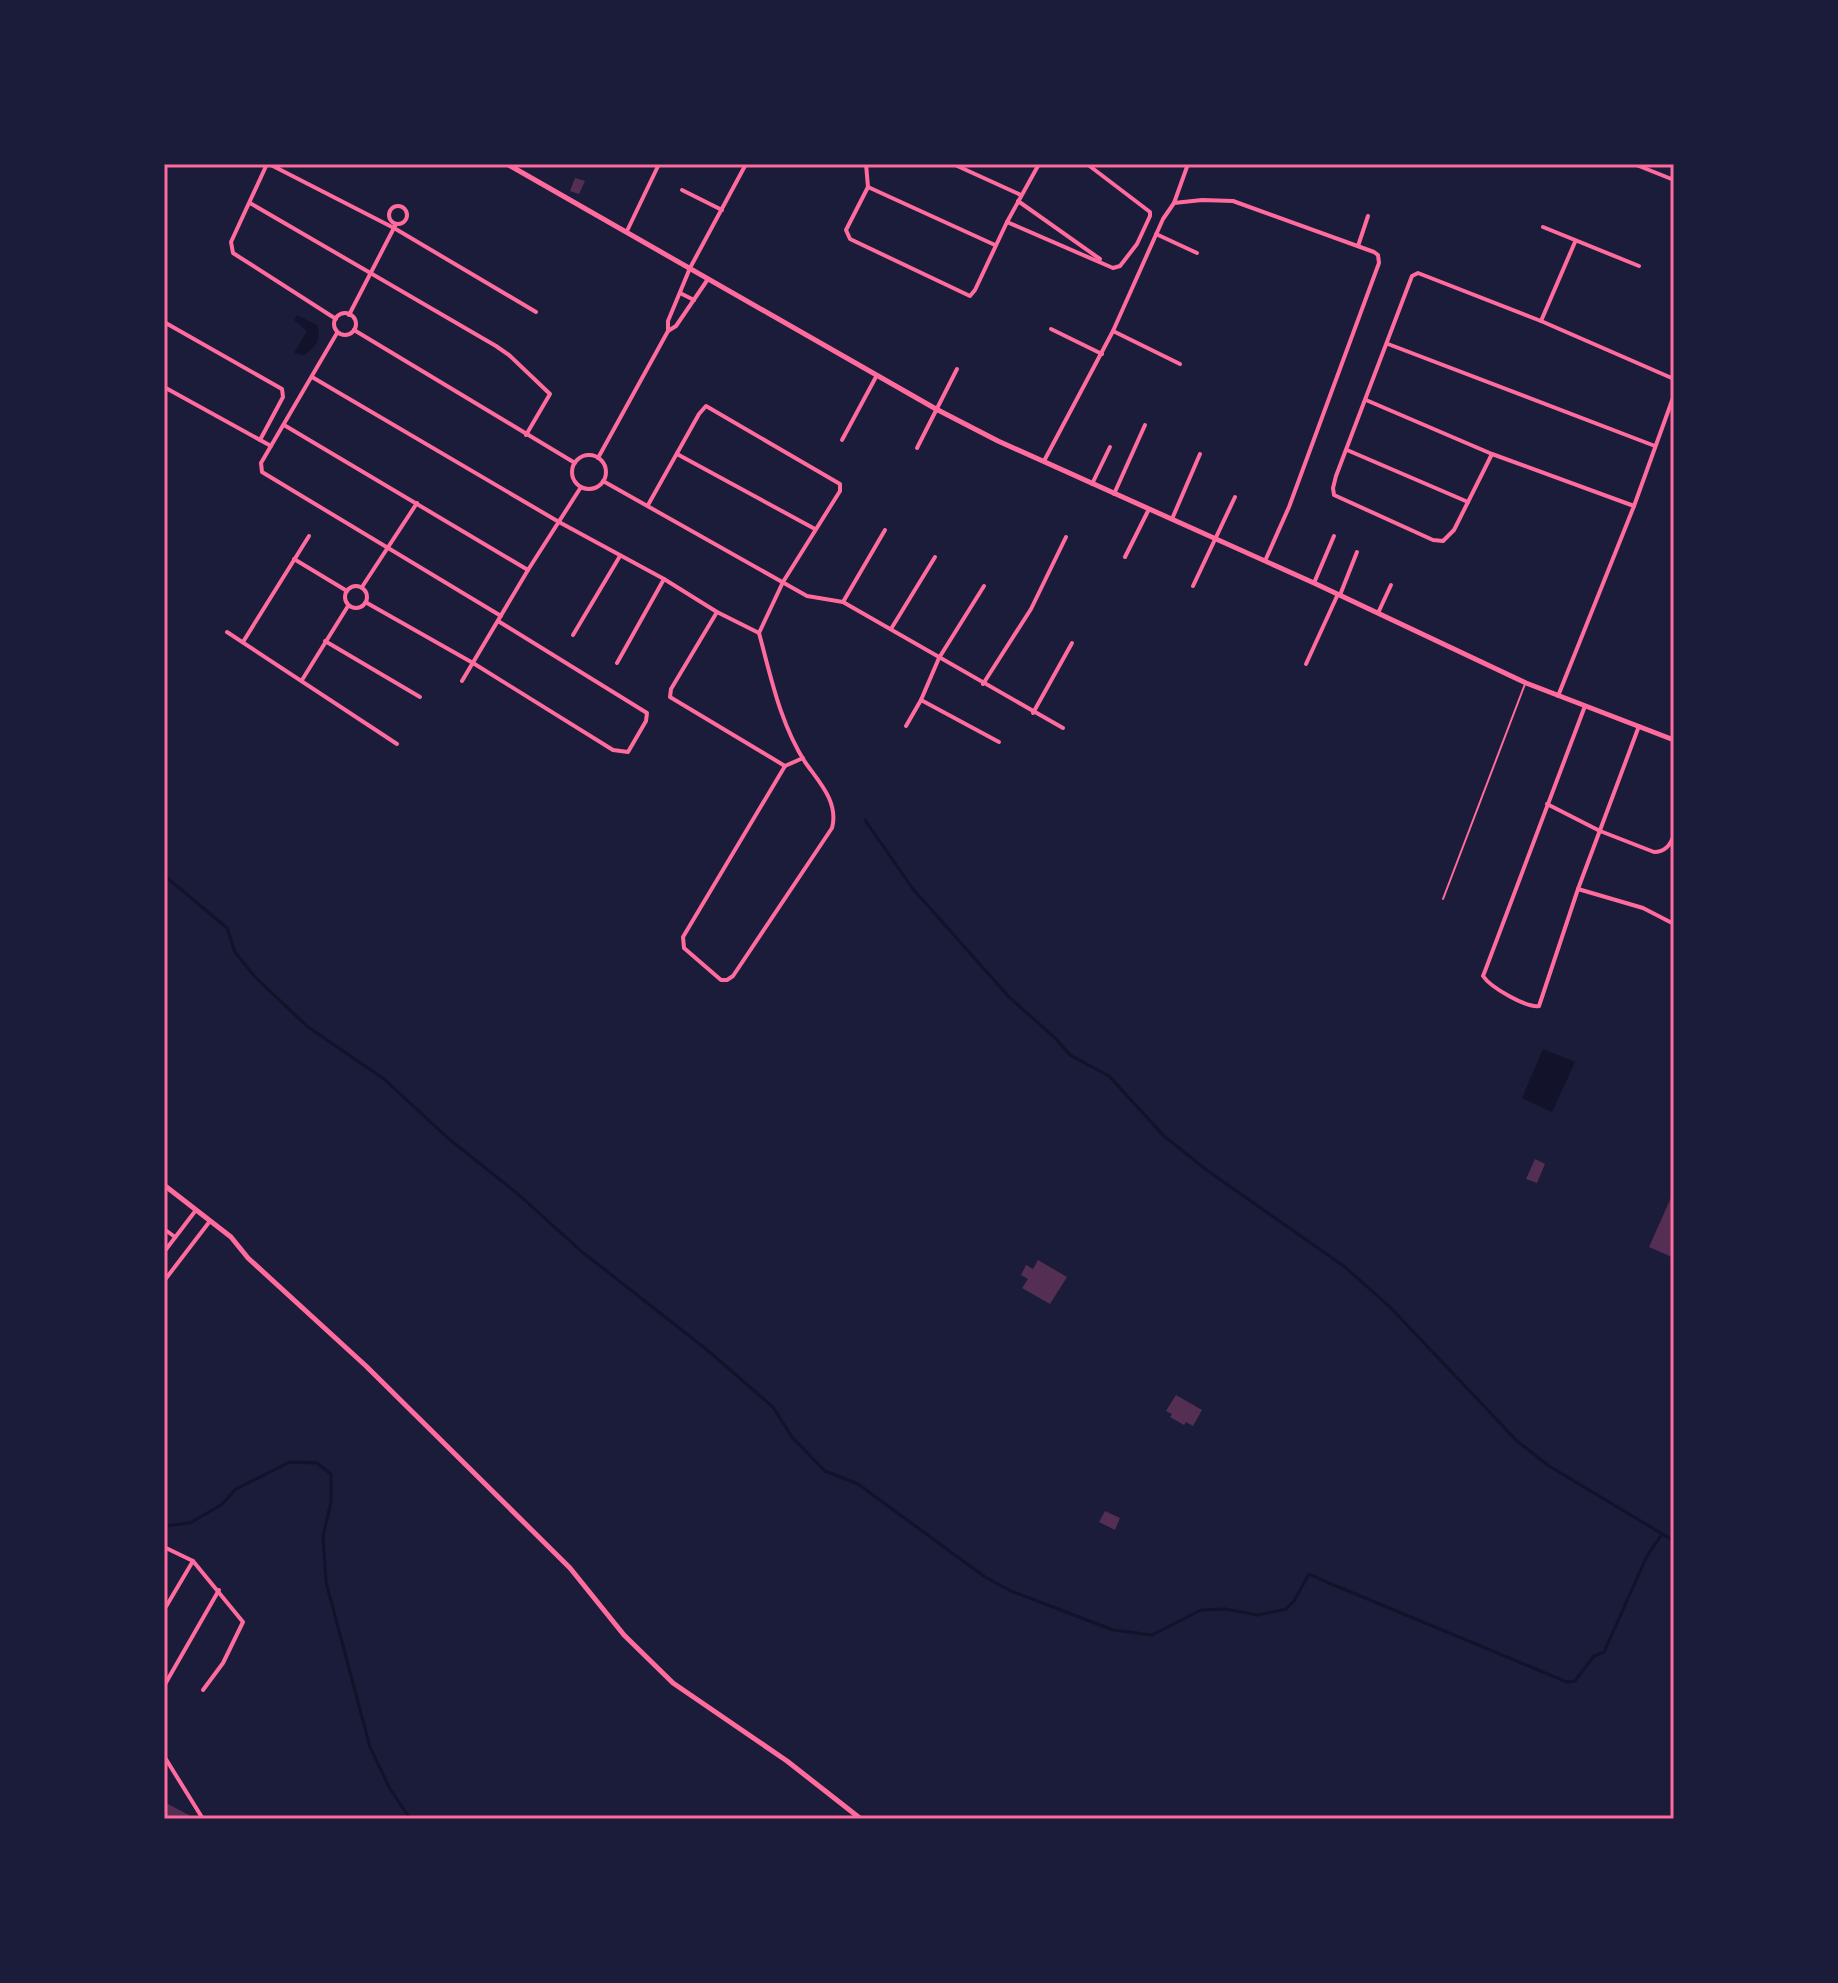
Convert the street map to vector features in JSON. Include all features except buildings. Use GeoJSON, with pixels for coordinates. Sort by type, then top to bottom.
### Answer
{"type":"FeatureCollection","features":[{"type":"Feature","properties":{"kind":"street"},"geometry":{"type":"LineString","coordinates":[[336,319],[233,253],[231,242],[268,164],[395,226],[536,312]]}},
{"type":"Feature","properties":{"kind":"street"},"geometry":{"type":"LineString","coordinates":[[507,164],[936,409],[1526,683],[1674,740]]}},
{"type":"Feature","properties":{"kind":"street"},"geometry":{"type":"LineString","coordinates":[[627,231],[659,164]]}},
{"type":"Feature","properties":{"kind":"street"},"geometry":{"type":"LineString","coordinates":[[598,458],[668,331],[668,321],[690,268],[746,164]]}},
{"type":"Feature","properties":{"kind":"street"},"geometry":{"type":"LineString","coordinates":[[866,164],[868,187],[846,230],[850,239],[970,296],[1039,164]]}},
{"type":"Feature","properties":{"kind":"street"},"geometry":{"type":"LineString","coordinates":[[953,164],[1019,198],[1108,265]]}},
{"type":"Feature","properties":{"kind":"street"},"geometry":{"type":"LineString","coordinates":[[1007,222],[1113,268],[1120,266],[1137,244],[1150,212],[1087,164]]}},
{"type":"Feature","properties":{"kind":"street"},"geometry":{"type":"LineString","coordinates":[[1044,461],[1102,354],[1156,234],[1174,203],[1188,164]]}},
{"type":"Feature","properties":{"kind":"street"},"geometry":{"type":"LineString","coordinates":[[1634,164],[1674,180]]}},
{"type":"Feature","properties":{"kind":"street"},"geometry":{"type":"LineString","coordinates":[[868,187],[995,245]]}},
{"type":"Feature","properties":{"kind":"street"},"geometry":{"type":"LineString","coordinates":[[682,190],[722,210]]}},
{"type":"Feature","properties":{"kind":"street"},"geometry":{"type":"LineString","coordinates":[[1174,203],[1233,201],[1378,255],[1379,263],[1289,507],[1265,561]]}},
{"type":"Feature","properties":{"kind":"street"},"geometry":{"type":"LineString","coordinates":[[250,203],[371,271],[509,355],[549,391],[549,397],[526,435]]}},
{"type":"Feature","properties":{"kind":"street"},"geometry":{"type":"LineString","coordinates":[[349,315],[395,226],[408,217],[401,206],[389,212],[395,226]]}},
{"type":"Feature","properties":{"kind":"street"},"geometry":{"type":"LineString","coordinates":[[1358,246],[1368,216]]}},
{"type":"Feature","properties":{"kind":"street"},"geometry":{"type":"LineString","coordinates":[[1543,227],[1639,266]]}},
{"type":"Feature","properties":{"kind":"street"},"geometry":{"type":"LineString","coordinates":[[1156,234],[1197,253]]}},
{"type":"Feature","properties":{"kind":"street"},"geometry":{"type":"LineString","coordinates":[[1541,321],[1575,242]]}},
{"type":"Feature","properties":{"kind":"street"},"geometry":{"type":"LineString","coordinates":[[1492,454],[1447,540],[1433,540],[1336,498],[1333,488],[1412,276],[1418,273],[1541,321],[1674,379]]}},
{"type":"Feature","properties":{"kind":"street"},"geometry":{"type":"LineString","coordinates":[[668,331],[676,326],[708,279]]}},
{"type":"Feature","properties":{"kind":"street"},"geometry":{"type":"LineString","coordinates":[[680,293],[694,300]]}},
{"type":"Feature","properties":{"kind":"street"},"geometry":{"type":"LineString","coordinates":[[349,315],[340,315],[334,327],[337,333],[344,335],[354,330]]}},
{"type":"Feature","properties":{"kind":"street"},"geometry":{"type":"LineString","coordinates":[[349,315],[355,323],[354,330]]}},
{"type":"Feature","properties":{"kind":"street"},"geometry":{"type":"LineString","coordinates":[[164,322],[282,389],[283,397],[260,440]]}},
{"type":"Feature","properties":{"kind":"street"},"geometry":{"type":"LineString","coordinates":[[1051,329],[1102,354]]}},
{"type":"Feature","properties":{"kind":"street"},"geometry":{"type":"LineString","coordinates":[[354,330],[575,463]]}},
{"type":"Feature","properties":{"kind":"street"},"geometry":{"type":"LineString","coordinates":[[1113,331],[1180,364]]}},
{"type":"Feature","properties":{"kind":"street"},"geometry":{"type":"LineString","coordinates":[[337,333],[261,463],[262,472],[388,548],[644,711],[646,721],[628,752],[620,753],[473,663],[367,603]]}},
{"type":"Feature","properties":{"kind":"street"},"geometry":{"type":"LineString","coordinates":[[1387,344],[1655,446]]}},
{"type":"Feature","properties":{"kind":"street"},"geometry":{"type":"LineString","coordinates":[[917,448],[957,369]]}},
{"type":"Feature","properties":{"kind":"street"},"geometry":{"type":"LineString","coordinates":[[842,440],[877,375]]}},
{"type":"Feature","properties":{"kind":"street"},"geometry":{"type":"LineString","coordinates":[[312,377],[559,522],[759,633]]}},
{"type":"Feature","properties":{"kind":"street"},"geometry":{"type":"LineString","coordinates":[[164,387],[271,446]]}},
{"type":"Feature","properties":{"kind":"street"},"geometry":{"type":"LineString","coordinates":[[1558,696],[1634,506],[1674,395]]}},
{"type":"Feature","properties":{"kind":"street"},"geometry":{"type":"LineString","coordinates":[[1366,400],[1492,454],[1634,506]]}},
{"type":"Feature","properties":{"kind":"street"},"geometry":{"type":"LineString","coordinates":[[648,505],[702,409],[709,406],[840,484],[840,491],[783,582],[759,633],[782,715],[803,758],[832,805],[832,828],[733,976],[721,980],[684,948],[682,941],[785,766],[803,758]]}},
{"type":"Feature","properties":{"kind":"street"},"geometry":{"type":"LineString","coordinates":[[284,425],[528,570]]}},
{"type":"Feature","properties":{"kind":"street"},"geometry":{"type":"LineString","coordinates":[[1114,494],[1145,425]]}},
{"type":"Feature","properties":{"kind":"street"},"geometry":{"type":"LineString","coordinates":[[1092,484],[1110,447]]}},
{"type":"Feature","properties":{"kind":"street"},"geometry":{"type":"LineString","coordinates":[[1347,450],[1468,502]]}},
{"type":"Feature","properties":{"kind":"street"},"geometry":{"type":"LineString","coordinates":[[677,454],[815,529]]}},
{"type":"Feature","properties":{"kind":"street"},"geometry":{"type":"LineString","coordinates":[[1172,519],[1200,454]]}},
{"type":"Feature","properties":{"kind":"street"},"geometry":{"type":"LineString","coordinates":[[585,456],[598,458],[605,468],[603,481],[593,488],[581,487],[572,475],[575,463],[585,456]]}},
{"type":"Feature","properties":{"kind":"street"},"geometry":{"type":"LineString","coordinates":[[603,481],[807,596],[843,602],[1063,728]]}},
{"type":"Feature","properties":{"kind":"street"},"geometry":{"type":"LineString","coordinates":[[462,681],[581,487]]}},
{"type":"Feature","properties":{"kind":"street"},"geometry":{"type":"LineString","coordinates":[[1193,586],[1235,497]]}},
{"type":"Feature","properties":{"kind":"street"},"geometry":{"type":"LineString","coordinates":[[362,587],[417,503]]}},
{"type":"Feature","properties":{"kind":"street"},"geometry":{"type":"LineString","coordinates":[[1125,557],[1149,509]]}},
{"type":"Feature","properties":{"kind":"street"},"geometry":{"type":"LineString","coordinates":[[843,602],[885,530]]}},
{"type":"Feature","properties":{"kind":"street"},"geometry":{"type":"LineString","coordinates":[[243,642],[309,536]]}},
{"type":"Feature","properties":{"kind":"street"},"geometry":{"type":"LineString","coordinates":[[1314,583],[1334,536]]}},
{"type":"Feature","properties":{"kind":"street"},"geometry":{"type":"LineString","coordinates":[[983,684],[1031,609],[1066,537]]}},
{"type":"Feature","properties":{"kind":"street"},"geometry":{"type":"LineString","coordinates":[[1306,664],[1357,552]]}},
{"type":"Feature","properties":{"kind":"street"},"geometry":{"type":"LineString","coordinates":[[573,635],[620,556]]}},
{"type":"Feature","properties":{"kind":"street"},"geometry":{"type":"LineString","coordinates":[[891,629],[935,557]]}},
{"type":"Feature","properties":{"kind":"street"},"geometry":{"type":"LineString","coordinates":[[294,559],[347,591]]}},
{"type":"Feature","properties":{"kind":"street"},"geometry":{"type":"LineString","coordinates":[[617,663],[664,579]]}},
{"type":"Feature","properties":{"kind":"street"},"geometry":{"type":"LineString","coordinates":[[1378,613],[1391,585]]}},
{"type":"Feature","properties":{"kind":"street"},"geometry":{"type":"LineString","coordinates":[[356,586],[362,587],[368,596],[367,603],[358,609],[348,606],[347,591],[356,586]]}},
{"type":"Feature","properties":{"kind":"street"},"geometry":{"type":"LineString","coordinates":[[906,726],[939,658],[984,586]]}},
{"type":"Feature","properties":{"kind":"street"},"geometry":{"type":"LineString","coordinates":[[302,680],[348,606]]}},
{"type":"Feature","properties":{"kind":"street"},"geometry":{"type":"LineString","coordinates":[[717,612],[671,689],[670,697],[785,766]]}},
{"type":"Feature","properties":{"kind":"street"},"geometry":{"type":"LineString","coordinates":[[227,632],[397,744]]}},
{"type":"Feature","properties":{"kind":"street"},"geometry":{"type":"LineString","coordinates":[[325,641],[420,697]]}},
{"type":"Feature","properties":{"kind":"street"},"geometry":{"type":"LineString","coordinates":[[1033,713],[1072,643]]}},
{"type":"Feature","properties":{"kind":"street"},"geometry":{"type":"LineString","coordinates":[[921,700],[999,742]]}},
{"type":"Feature","properties":{"kind":"street"},"geometry":{"type":"LineString","coordinates":[[1585,706],[1483,976],[1489,985],[1532,1007],[1539,1006],[1578,889],[1639,726]]}},
{"type":"Feature","properties":{"kind":"street"},"geometry":{"type":"LineString","coordinates":[[1547,804],[1600,831],[1654,852],[1669,846],[1674,834]]}},
{"type":"Feature","properties":{"kind":"street"},"geometry":{"type":"LineString","coordinates":[[1578,889],[1643,908],[1674,924]]}},
{"type":"Feature","properties":{"kind":"street"},"geometry":{"type":"LineString","coordinates":[[164,1185],[231,1237],[248,1258],[366,1366],[532,1530],[583,1583],[624,1635],[664,1674],[693,1698],[787,1761],[861,1819]]}},
{"type":"Feature","properties":{"kind":"street"},"geometry":{"type":"LineString","coordinates":[[164,1252],[196,1210]]}},
{"type":"Feature","properties":{"kind":"street"},"geometry":{"type":"LineString","coordinates":[[164,1281],[210,1221]]}},
{"type":"Feature","properties":{"kind":"street"},"geometry":{"type":"LineString","coordinates":[[164,1229],[175,1237]]}},
{"type":"Feature","properties":{"kind":"street"},"geometry":{"type":"LineString","coordinates":[[164,1547],[193,1561],[241,1618],[243,1627],[223,1663],[203,1690]]}},
{"type":"Feature","properties":{"kind":"street"},"geometry":{"type":"LineString","coordinates":[[164,1610],[193,1561]]}},
{"type":"Feature","properties":{"kind":"street"},"geometry":{"type":"LineString","coordinates":[[164,1686],[219,1590]]}},
{"type":"Feature","properties":{"kind":"street"},"geometry":{"type":"LineString","coordinates":[[165,1761],[203,1819]]}},
{"type":"Feature","properties":{"kind":"lane"},"geometry":{"type":"LineString","coordinates":[[1443,899],[1526,683]]}},
{"type":"Feature","properties":{"kind":"shaded area"},"geometry":{"type":"Polygon","coordinates":[[[297,315],[317,325],[319,334],[317,343],[303,355],[294,353],[307,331],[294,320],[297,315]]]}},
{"type":"Feature","properties":{"kind":"shaded area"},"geometry":{"type":"Polygon","coordinates":[[[1543,1049],[1575,1062],[1552,1112],[1522,1098],[1543,1049]]]}},
{"type":"Feature","properties":{"kind":"waterway"},"geometry":{"type":"LineString","coordinates":[[865,820],[913,889],[1009,997],[1070,1055],[1109,1076],[1164,1136],[1208,1171],[1345,1267],[1390,1307],[1517,1441],[1549,1466],[1674,1541]]}},
{"type":"Feature","properties":{"kind":"waterway"},"geometry":{"type":"LineString","coordinates":[[164,875],[227,928],[235,952],[255,977],[308,1027],[384,1079],[449,1139],[518,1194],[581,1251],[706,1349],[773,1407],[792,1437],[825,1471],[858,1484],[985,1577],[1011,1591],[1113,1630],[1152,1635],[1201,1610],[1225,1609],[1258,1615],[1286,1609],[1309,1574],[1567,1682],[1575,1681],[1594,1656],[1604,1652],[1647,1556],[1662,1534]]}},
{"type":"Feature","properties":{"kind":"waterway"},"geometry":{"type":"LineString","coordinates":[[164,1526],[190,1523],[221,1505],[236,1489],[290,1462],[317,1463],[331,1474],[331,1502],[323,1536],[326,1582],[370,1747],[389,1787],[410,1819]]}}]}
